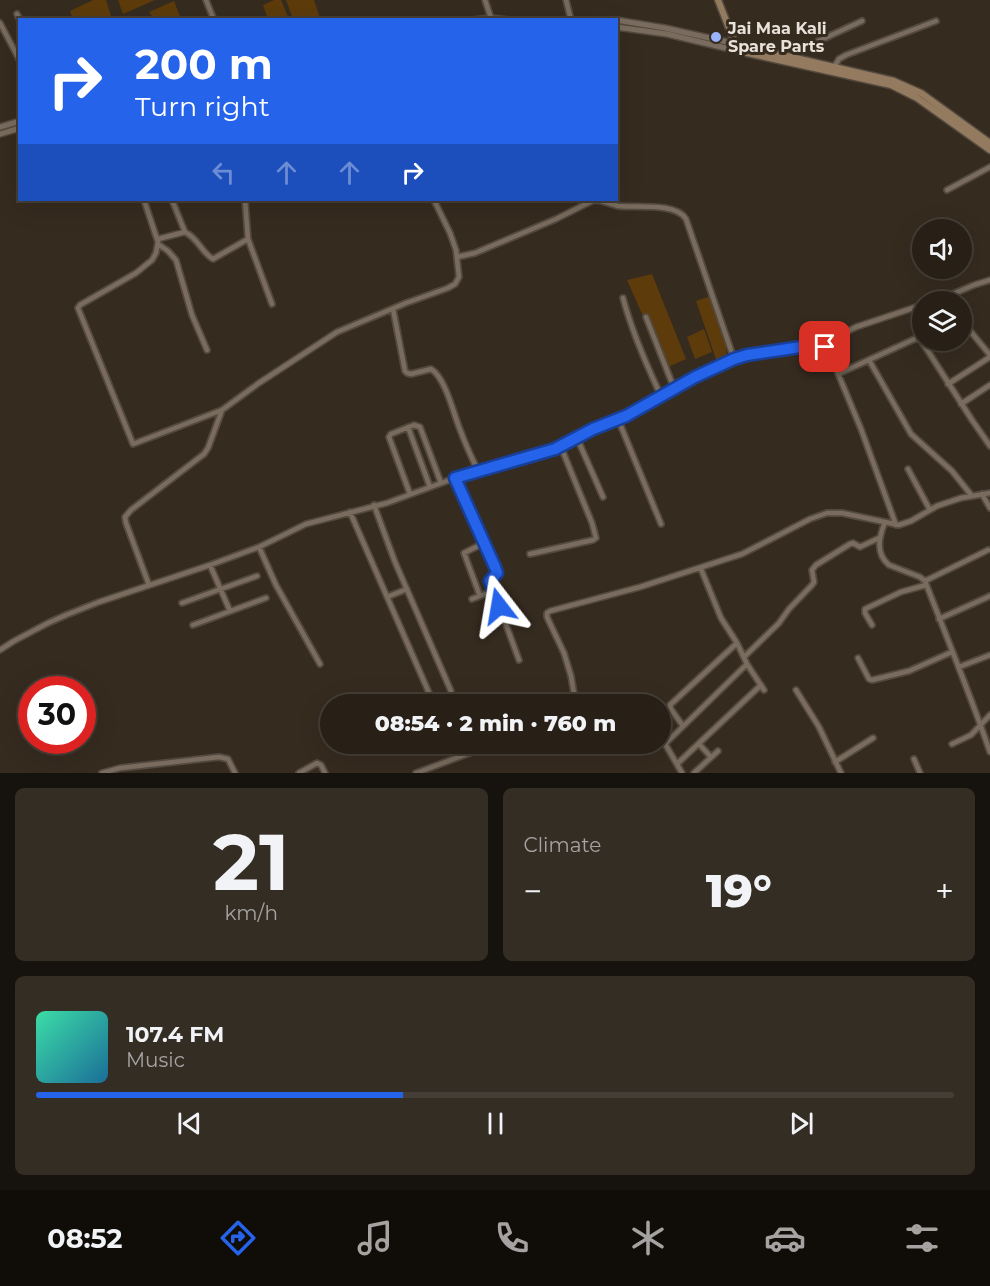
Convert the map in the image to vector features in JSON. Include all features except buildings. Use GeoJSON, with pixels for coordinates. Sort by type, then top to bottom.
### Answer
{"type":"FeatureCollection","features":[{"type":"Feature","properties":{"kind":"main road"},"geometry":{"type":"LineString","coordinates":[[720,1],[737,47]]}},
{"type":"Feature","properties":{"kind":"main road"},"geometry":{"type":"LineString","coordinates":[[737,47],[894,81],[930,99],[990,143]]}},
{"type":"Feature","properties":{"kind":"main road"},"geometry":{"type":"LineString","coordinates":[[737,47],[891,86],[917,98],[990,150]]}},
{"type":"Feature","properties":{"kind":"street"},"geometry":{"type":"LineString","coordinates":[[206,0],[213,18]]}},
{"type":"Feature","properties":{"kind":"street"},"geometry":{"type":"LineString","coordinates":[[485,0],[491,18]]}},
{"type":"Feature","properties":{"kind":"street"},"geometry":{"type":"LineString","coordinates":[[566,0],[570,18]]}},
{"type":"Feature","properties":{"kind":"street"},"geometry":{"type":"LineString","coordinates":[[17,14],[19,18]]}},
{"type":"Feature","properties":{"kind":"street"},"geometry":{"type":"LineString","coordinates":[[618,20],[665,28],[737,47]]}},
{"type":"Feature","properties":{"kind":"street"},"geometry":{"type":"LineString","coordinates":[[791,57],[799,50],[862,21]]}},
{"type":"Feature","properties":{"kind":"street"},"geometry":{"type":"LineString","coordinates":[[834,67],[839,59],[936,21]]}},
{"type":"Feature","properties":{"kind":"street"},"geometry":{"type":"LineString","coordinates":[[0,23],[18,58]]}},
{"type":"Feature","properties":{"kind":"street"},"geometry":{"type":"LineString","coordinates":[[618,27],[737,47]]}},
{"type":"Feature","properties":{"kind":"street"},"geometry":{"type":"LineString","coordinates":[[0,127],[18,122]]}},
{"type":"Feature","properties":{"kind":"street"},"geometry":{"type":"LineString","coordinates":[[0,134],[18,129]]}},
{"type":"Feature","properties":{"kind":"street"},"geometry":{"type":"LineString","coordinates":[[947,190],[990,167]]}},
{"type":"Feature","properties":{"kind":"street"},"geometry":{"type":"LineString","coordinates":[[144,201],[158,242],[156,253],[150,263],[80,305],[78,309],[132,444],[222,410],[329,336],[455,284],[459,277],[457,257],[450,233],[434,201]]}},
{"type":"Feature","properties":{"kind":"street"},"geometry":{"type":"LineString","coordinates":[[172,201],[185,232],[195,238],[207,256],[213,260],[248,239]]}},
{"type":"Feature","properties":{"kind":"street"},"geometry":{"type":"LineString","coordinates":[[245,201],[248,239],[272,304]]}},
{"type":"Feature","properties":{"kind":"street"},"geometry":{"type":"LineString","coordinates":[[457,257],[484,249],[556,219],[592,201]]}},
{"type":"Feature","properties":{"kind":"street"},"geometry":{"type":"LineString","coordinates":[[602,201],[616,205],[662,208],[683,214],[734,359]]}},
{"type":"Feature","properties":{"kind":"street"},"geometry":{"type":"LineString","coordinates":[[158,242],[185,232]]}},
{"type":"Feature","properties":{"kind":"street"},"geometry":{"type":"LineString","coordinates":[[158,242],[176,260],[192,315],[207,350]]}},
{"type":"Feature","properties":{"kind":"street"},"geometry":{"type":"LineString","coordinates":[[960,291],[990,280]]}},
{"type":"Feature","properties":{"kind":"street"},"geometry":{"type":"LineString","coordinates":[[623,298],[635,335],[661,396]]}},
{"type":"Feature","properties":{"kind":"street"},"geometry":{"type":"LineString","coordinates":[[0,650],[48,623],[99,602],[258,547],[306,524],[387,502],[455,478],[561,447],[734,359],[823,345],[865,324],[912,308]]}},
{"type":"Feature","properties":{"kind":"street"},"geometry":{"type":"LineString","coordinates":[[393,309],[406,374],[432,369],[436,373],[451,402],[460,432],[478,471]]}},
{"type":"Feature","properties":{"kind":"street"},"geometry":{"type":"LineString","coordinates":[[646,317],[674,388]]}},
{"type":"Feature","properties":{"kind":"street"},"geometry":{"type":"LineString","coordinates":[[948,384],[990,356],[972,334]]}},
{"type":"Feature","properties":{"kind":"street"},"geometry":{"type":"LineString","coordinates":[[838,374],[919,337],[990,446]]}},
{"type":"Feature","properties":{"kind":"street"},"geometry":{"type":"LineString","coordinates":[[823,345],[832,359],[861,429],[896,525]]}},
{"type":"Feature","properties":{"kind":"street"},"geometry":{"type":"LineString","coordinates":[[869,360],[911,434],[952,471],[972,496]]}},
{"type":"Feature","properties":{"kind":"street"},"geometry":{"type":"LineString","coordinates":[[961,404],[990,385]]}},
{"type":"Feature","properties":{"kind":"street"},"geometry":{"type":"LineString","coordinates":[[149,585],[125,517],[205,453],[222,410]]}},
{"type":"Feature","properties":{"kind":"street"},"geometry":{"type":"LineString","coordinates":[[618,419],[661,524]]}},
{"type":"Feature","properties":{"kind":"street"},"geometry":{"type":"LineString","coordinates":[[410,494],[389,437],[408,427],[414,425],[420,427],[441,483]]}},
{"type":"Feature","properties":{"kind":"street"},"geometry":{"type":"LineString","coordinates":[[408,427],[430,487]]}},
{"type":"Feature","properties":{"kind":"street"},"geometry":{"type":"LineString","coordinates":[[577,438],[603,496]]}},
{"type":"Feature","properties":{"kind":"street"},"geometry":{"type":"LineString","coordinates":[[530,554],[596,538],[561,447]]}},
{"type":"Feature","properties":{"kind":"street"},"geometry":{"type":"LineString","coordinates":[[908,469],[930,510]]}},
{"type":"Feature","properties":{"kind":"street"},"geometry":{"type":"LineString","coordinates":[[455,478],[496,572],[496,576],[490,581],[519,660]]}},
{"type":"Feature","properties":{"kind":"street"},"geometry":{"type":"LineString","coordinates":[[574,694],[566,660],[547,617],[548,612],[640,587],[747,552],[821,514],[842,513],[896,525],[904,524],[930,510],[961,498],[990,493]]}},
{"type":"Feature","properties":{"kind":"street"},"geometry":{"type":"LineString","coordinates":[[982,494],[990,508]]}},
{"type":"Feature","properties":{"kind":"street"},"geometry":{"type":"LineString","coordinates":[[350,512],[433,702],[436,704],[450,696],[451,691],[406,589],[374,505]]}},
{"type":"Feature","properties":{"kind":"street"},"geometry":{"type":"LineString","coordinates":[[885,522],[879,538],[880,550],[886,563],[920,577],[926,583],[990,752]]}},
{"type":"Feature","properties":{"kind":"street"},"geometry":{"type":"LineString","coordinates":[[744,657],[779,623],[813,584],[812,570],[816,565],[850,543],[860,547],[879,538]]}},
{"type":"Feature","properties":{"kind":"street"},"geometry":{"type":"LineString","coordinates":[[480,596],[464,553],[484,543]]}},
{"type":"Feature","properties":{"kind":"street"},"geometry":{"type":"LineString","coordinates":[[258,547],[276,585],[320,664]]}},
{"type":"Feature","properties":{"kind":"street"},"geometry":{"type":"LineString","coordinates":[[872,625],[865,609],[926,583],[988,550]]}},
{"type":"Feature","properties":{"kind":"street"},"geometry":{"type":"LineString","coordinates":[[210,565],[230,611]]}},
{"type":"Feature","properties":{"kind":"street"},"geometry":{"type":"LineString","coordinates":[[677,764],[763,688],[721,618],[701,568]]}},
{"type":"Feature","properties":{"kind":"street"},"geometry":{"type":"LineString","coordinates":[[182,603],[257,576]]}},
{"type":"Feature","properties":{"kind":"street"},"geometry":{"type":"LineString","coordinates":[[387,597],[406,589]]}},
{"type":"Feature","properties":{"kind":"street"},"geometry":{"type":"LineString","coordinates":[[472,599],[493,591]]}},
{"type":"Feature","properties":{"kind":"street"},"geometry":{"type":"LineString","coordinates":[[939,619],[990,597]]}},
{"type":"Feature","properties":{"kind":"street"},"geometry":{"type":"LineString","coordinates":[[193,625],[266,598]]}},
{"type":"Feature","properties":{"kind":"street"},"geometry":{"type":"LineString","coordinates":[[683,726],[670,709],[670,705],[737,643]]}},
{"type":"Feature","properties":{"kind":"street"},"geometry":{"type":"LineString","coordinates":[[858,658],[869,679],[872,680],[909,671],[952,652]]}},
{"type":"Feature","properties":{"kind":"street"},"geometry":{"type":"LineString","coordinates":[[959,667],[990,655]]}},
{"type":"Feature","properties":{"kind":"street"},"geometry":{"type":"LineString","coordinates":[[671,738],[747,664]]}},
{"type":"Feature","properties":{"kind":"street"},"geometry":{"type":"LineString","coordinates":[[796,690],[819,727],[841,773]]}},
{"type":"Feature","properties":{"kind":"street"},"geometry":{"type":"LineString","coordinates":[[952,744],[971,735],[990,715]]}},
{"type":"Feature","properties":{"kind":"street"},"geometry":{"type":"LineString","coordinates":[[835,762],[873,738]]}},
{"type":"Feature","properties":{"kind":"street"},"geometry":{"type":"LineString","coordinates":[[699,744],[711,757]]}},
{"type":"Feature","properties":{"kind":"street"},"geometry":{"type":"LineString","coordinates":[[694,773],[718,751]]}},
{"type":"Feature","properties":{"kind":"street"},"geometry":{"type":"LineString","coordinates":[[416,773],[467,754]]}},
{"type":"Feature","properties":{"kind":"street"},"geometry":{"type":"LineString","coordinates":[[671,754],[682,773]]}},
{"type":"Feature","properties":{"kind":"street"},"geometry":{"type":"LineString","coordinates":[[102,773],[120,768],[219,757],[228,759],[235,773]]}},
{"type":"Feature","properties":{"kind":"street"},"geometry":{"type":"LineString","coordinates":[[914,759],[920,773]]}},
{"type":"Feature","properties":{"kind":"street"},"geometry":{"type":"LineString","coordinates":[[299,773],[316,763],[321,765],[325,773]]}},
{"type":"Feature","properties":{"kind":"shaded area"},"geometry":{"type":"Polygon","coordinates":[[[93,0],[106,0],[112,18],[73,18],[70,11],[93,0]]]}},
{"type":"Feature","properties":{"kind":"shaded area"},"geometry":{"type":"Polygon","coordinates":[[[118,0],[155,0],[123,14],[118,0]]]}},
{"type":"Feature","properties":{"kind":"shaded area"},"geometry":{"type":"Polygon","coordinates":[[[274,0],[281,0],[289,18],[268,18],[263,5],[274,0]]]}},
{"type":"Feature","properties":{"kind":"shaded area"},"geometry":{"type":"Polygon","coordinates":[[[286,0],[314,0],[320,18],[293,18],[286,0]]]}},
{"type":"Feature","properties":{"kind":"shaded area"},"geometry":{"type":"Polygon","coordinates":[[[174,1],[181,18],[153,18],[149,12],[174,1]]]}},
{"type":"Feature","properties":{"kind":"shaded area"},"geometry":{"type":"Polygon","coordinates":[[[652,274],[686,359],[666,368],[627,280],[652,274]]]}},
{"type":"Feature","properties":{"kind":"shaded area"},"geometry":{"type":"Polygon","coordinates":[[[711,296],[724,333],[726,349],[726,357],[717,362],[696,301],[711,296]]]}},
{"type":"Feature","properties":{"kind":"shaded area"},"geometry":{"type":"Polygon","coordinates":[[[704,329],[712,352],[695,359],[687,337],[704,329]]]}},
{"type":"Feature","properties":{"kind":"place","name":"Jai Maa Kali Spare Parts"},"geometry":{"type":"Point","coordinates":[716,37]}},
{"type":"Feature","properties":{"kind":"route"},"geometry":{"type":"LineString","coordinates":[[499,606],[490,581],[496,576],[495,567],[455,478],[555,449],[593,429],[626,416],[695,377],[734,359],[821,344],[825,347]]}}]}
